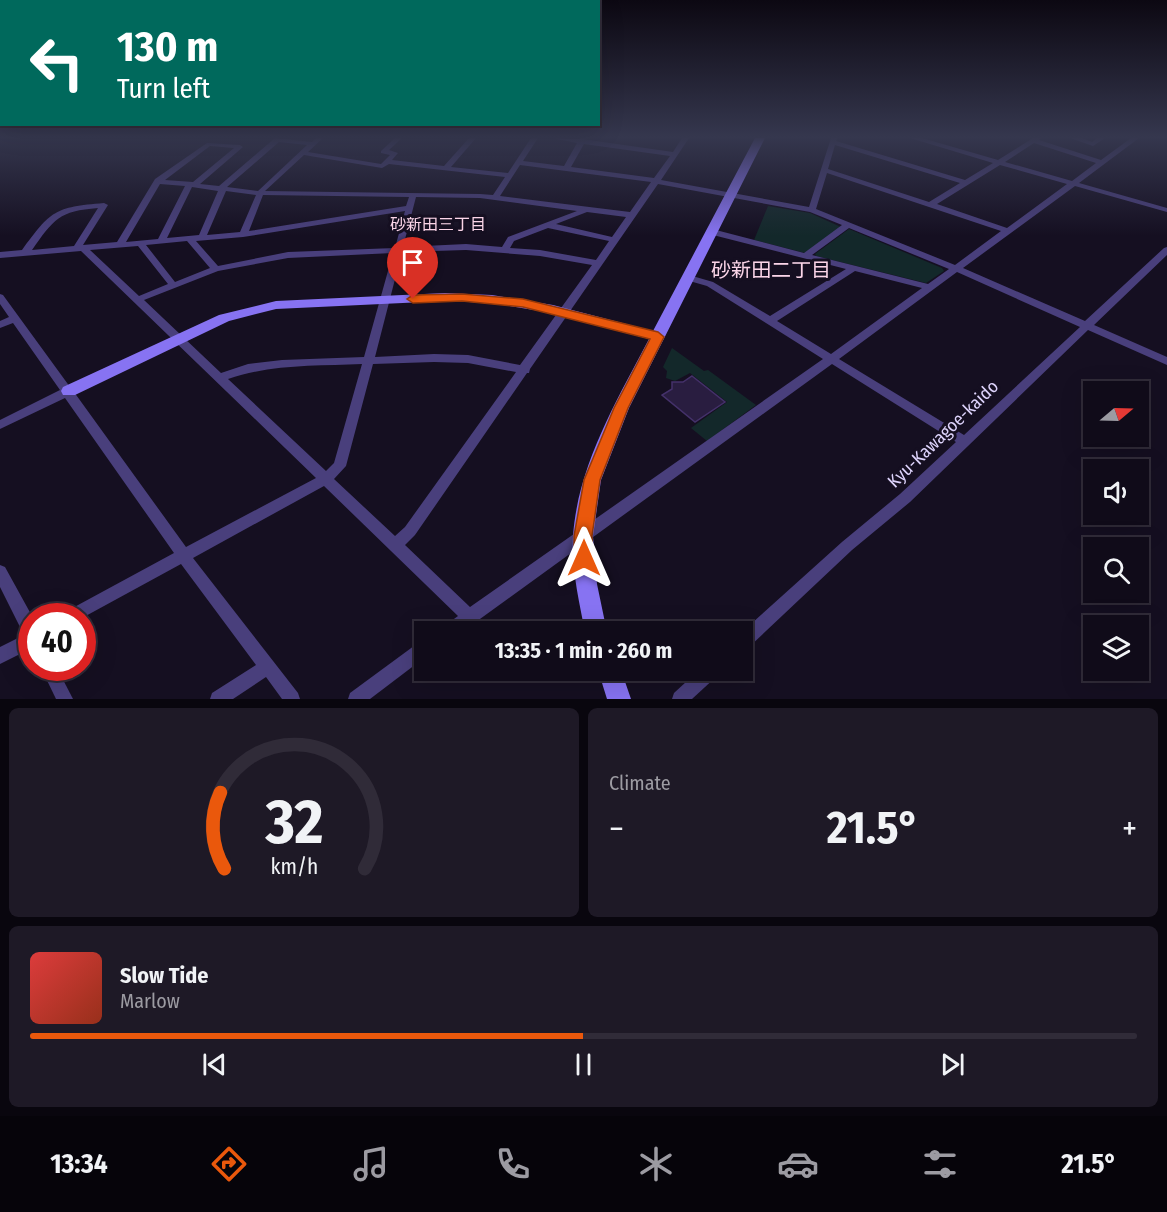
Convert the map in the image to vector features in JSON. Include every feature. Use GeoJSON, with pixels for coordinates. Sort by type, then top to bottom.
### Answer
{"type":"FeatureCollection","features":[{"type":"Feature","properties":{"kind":"street"},"geometry":{"type":"LineString","coordinates":[[121,243],[158,181],[172,171]]}},
{"type":"Feature","properties":{"kind":"street"},"geometry":{"type":"LineString","coordinates":[[161,240],[192,185],[210,171]]}},
{"type":"Feature","properties":{"kind":"street"},"geometry":{"type":"LineString","coordinates":[[202,237],[221,189],[242,171]]}},
{"type":"Feature","properties":{"kind":"street"},"geometry":{"type":"LineString","coordinates":[[243,234],[259,193],[283,171]]}},
{"type":"Feature","properties":{"kind":"street"},"geometry":{"type":"LineString","coordinates":[[470,171],[509,175]]}},
{"type":"Feature","properties":{"kind":"street"},"geometry":{"type":"LineString","coordinates":[[495,198],[512,171]]}},
{"type":"Feature","properties":{"kind":"street"},"geometry":{"type":"LineString","coordinates":[[590,171],[812,210],[955,268],[1085,327],[1167,361]]}},
{"type":"Feature","properties":{"kind":"street"},"geometry":{"type":"LineString","coordinates":[[396,545],[410,531],[525,370],[563,311],[663,171]]}},
{"type":"Feature","properties":{"kind":"street"},"geometry":{"type":"LineString","coordinates":[[595,621],[587,584],[583,536],[592,480],[621,408],[743,171]]}},
{"type":"Feature","properties":{"kind":"street"},"geometry":{"type":"LineString","coordinates":[[812,210],[825,171]]}},
{"type":"Feature","properties":{"kind":"street"},"geometry":{"type":"LineString","coordinates":[[827,171],[1009,231]]}},
{"type":"Feature","properties":{"kind":"street"},"geometry":{"type":"LineString","coordinates":[[928,171],[966,183]]}},
{"type":"Feature","properties":{"kind":"street"},"geometry":{"type":"LineString","coordinates":[[930,205],[987,171]]}},
{"type":"Feature","properties":{"kind":"street"},"geometry":{"type":"LineString","coordinates":[[1026,171],[1167,210]]}},
{"type":"Feature","properties":{"kind":"street"},"geometry":{"type":"LineString","coordinates":[[462,621],[715,443],[1091,171]]}},
{"type":"Feature","properties":{"kind":"street"},"geometry":{"type":"LineString","coordinates":[[158,181],[259,193],[495,198],[632,215]]}},
{"type":"Feature","properties":{"kind":"street"},"geometry":{"type":"LineString","coordinates":[[96,603],[327,478],[340,466],[412,196]]}},
{"type":"Feature","properties":{"kind":"street"},"geometry":{"type":"LineString","coordinates":[[25,253],[52,216],[71,208],[104,205],[80,248]]}},
{"type":"Feature","properties":{"kind":"street"},"geometry":{"type":"LineString","coordinates":[[0,255],[243,234],[408,208]]}},
{"type":"Feature","properties":{"kind":"street"},"geometry":{"type":"LineString","coordinates":[[506,249],[511,239],[586,209]]}},
{"type":"Feature","properties":{"kind":"street"},"geometry":{"type":"LineString","coordinates":[[547,225],[615,240]]}},
{"type":"Feature","properties":{"kind":"street"},"geometry":{"type":"LineString","coordinates":[[805,256],[848,225]]}},
{"type":"Feature","properties":{"kind":"street"},"geometry":{"type":"LineString","coordinates":[[712,232],[929,287]]}},
{"type":"Feature","properties":{"kind":"street"},"geometry":{"type":"LineString","coordinates":[[189,238],[216,269]]}},
{"type":"Feature","properties":{"kind":"street"},"geometry":{"type":"LineString","coordinates":[[140,243],[173,285]]}},
{"type":"Feature","properties":{"kind":"street"},"geometry":{"type":"LineString","coordinates":[[139,298],[216,269],[288,255],[466,247],[540,253],[599,263]]}},
{"type":"Feature","properties":{"kind":"street"},"geometry":{"type":"LineString","coordinates":[[80,248],[139,298],[177,339],[327,478],[469,616]]}},
{"type":"Feature","properties":{"kind":"street","name":"Kyu-Kawagoe-kaido"},"geometry":{"type":"LineString","coordinates":[[753,632],[847,546],[905,498],[963,440],[1167,250]]}},
{"type":"Feature","properties":{"kind":"street"},"geometry":{"type":"LineString","coordinates":[[769,321],[854,268]]}},
{"type":"Feature","properties":{"kind":"street"},"geometry":{"type":"LineString","coordinates":[[690,278],[710,284],[963,440]]}},
{"type":"Feature","properties":{"kind":"street"},"geometry":{"type":"LineString","coordinates":[[0,297],[69,391],[184,556],[292,699]]}},
{"type":"Feature","properties":{"kind":"street"},"geometry":{"type":"LineString","coordinates":[[0,424],[177,339],[224,318],[255,309],[305,303],[445,297],[492,299],[563,311],[658,337]]}},
{"type":"Feature","properties":{"kind":"street"},"geometry":{"type":"LineString","coordinates":[[0,325],[16,318]]}},
{"type":"Feature","properties":{"kind":"street"},"geometry":{"type":"LineString","coordinates":[[219,378],[248,368],[368,360],[453,358],[525,370]]}},
{"type":"Feature","properties":{"kind":"street"},"geometry":{"type":"LineString","coordinates":[[0,572],[18,606]]}},
{"type":"Feature","properties":{"kind":"street"},"geometry":{"type":"LineString","coordinates":[[0,656],[18,646]]}},
{"type":"Feature","properties":{"kind":"street"},"geometry":{"type":"LineString","coordinates":[[356,699],[414,656]]}},
{"type":"Feature","properties":{"kind":"street"},"geometry":{"type":"LineString","coordinates":[[218,699],[267,667]]}},
{"type":"Feature","properties":{"kind":"street"},"geometry":{"type":"LineString","coordinates":[[55,681],[64,699]]}},
{"type":"Feature","properties":{"kind":"street"},"geometry":{"type":"LineString","coordinates":[[613,681],[619,699]]}},
{"type":"Feature","properties":{"kind":"street"},"geometry":{"type":"LineString","coordinates":[[680,699],[699,681]]}},
{"type":"Feature","properties":{"kind":"green space"},"geometry":{"type":"Polygon","coordinates":[[[768,206],[810,213],[841,227],[805,253],[754,240],[768,206]]]}},
{"type":"Feature","properties":{"kind":"green space"},"geometry":{"type":"Polygon","coordinates":[[[849,229],[942,268],[944,271],[926,283],[816,256],[815,254],[849,229]]]}},
{"type":"Feature","properties":{"kind":"green space"},"geometry":{"type":"Polygon","coordinates":[[[672,348],[704,371],[708,370],[756,405],[707,441],[691,428],[727,402],[690,373],[675,381],[666,378],[667,371],[663,367],[672,348]]]}},
{"type":"Feature","properties":{"kind":"building"},"geometry":{"type":"Polygon","coordinates":[[[692,376],[725,402],[695,422],[662,395],[672,389],[672,382],[683,382],[692,376]]]}},
{"type":"Feature","properties":{"kind":"district","name":"砂新田三丁目"},"geometry":{"type":"Point","coordinates":[438,224]}},
{"type":"Feature","properties":{"kind":"district","name":"砂新田二丁目"},"geometry":{"type":"Point","coordinates":[771,270]}},
{"type":"Feature","properties":{"kind":"route"},"geometry":{"type":"LineString","coordinates":[[413,299],[462,297],[523,303],[563,311],[658,337],[621,408],[592,480],[585,514],[584,558]]}}]}
